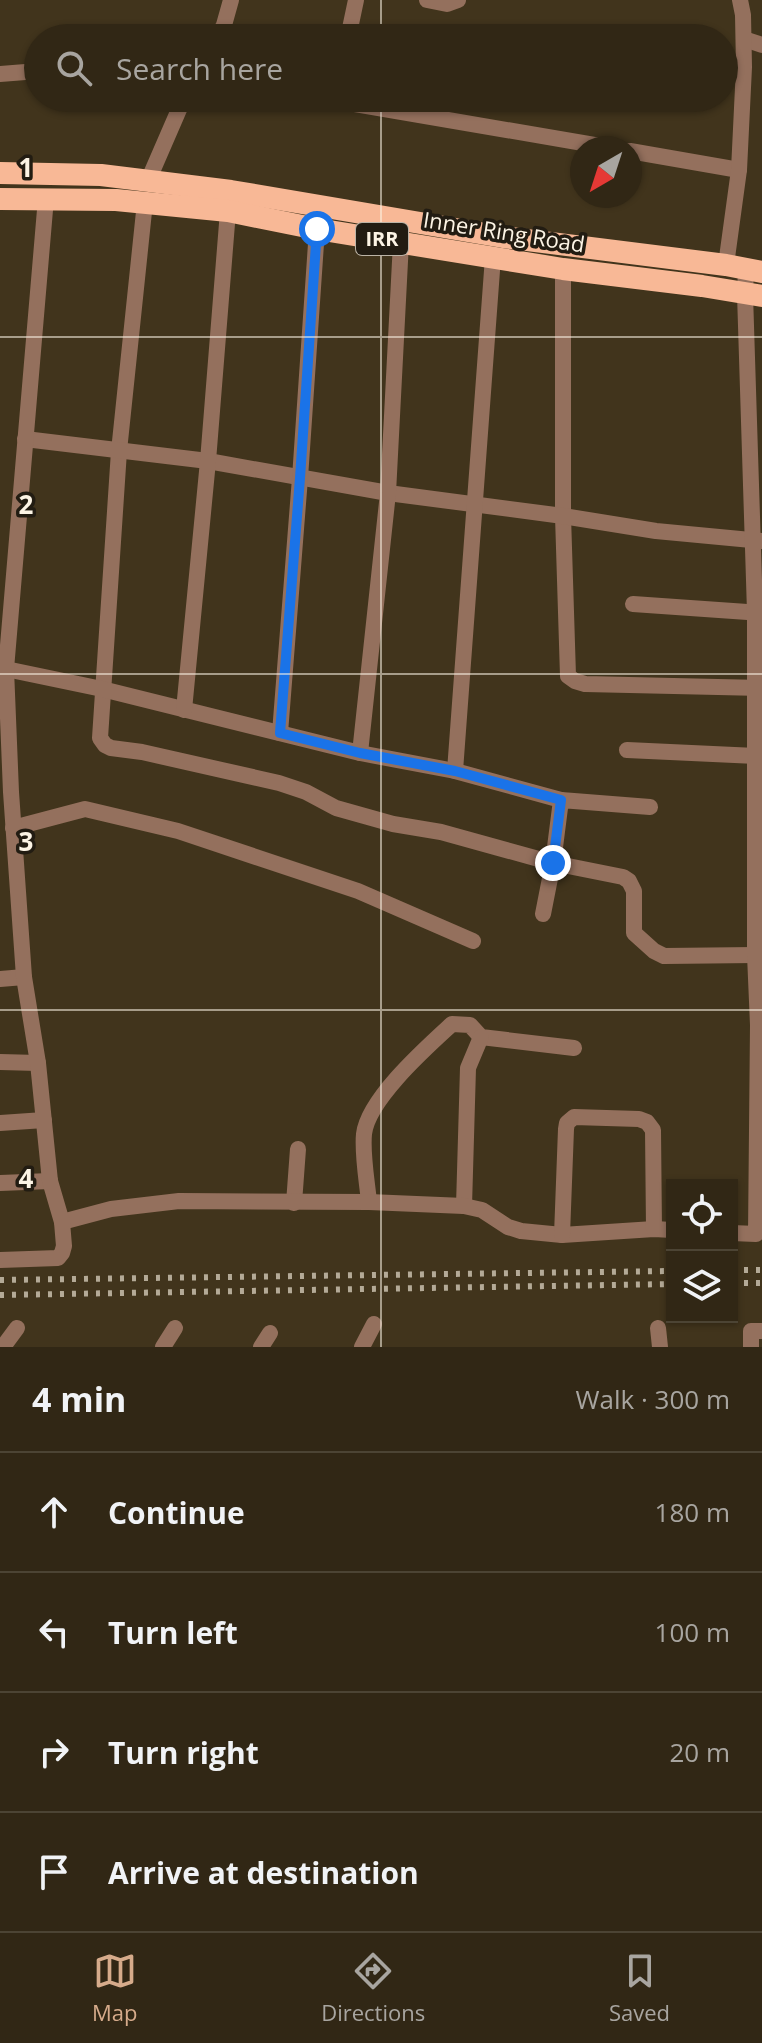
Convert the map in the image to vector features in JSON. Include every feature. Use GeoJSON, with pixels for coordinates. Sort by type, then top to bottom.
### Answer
{"type":"FeatureCollection","features":[{"type":"Feature","properties":{"kind":"highway","name":"Inner Ring Road"},"geometry":{"type":"LineString","coordinates":[[0,173],[101,175],[147,192],[317,229],[563,269],[754,295]]}},
{"type":"Feature","properties":{"kind":"highway","name":"Inner Ring Road"},"geometry":{"type":"LineString","coordinates":[[0,199],[231,191],[503,237],[745,269]]}},
{"type":"Feature","properties":{"kind":"street"},"geometry":{"type":"LineString","coordinates":[[224,24],[231,0]]}},
{"type":"Feature","properties":{"kind":"street"},"geometry":{"type":"LineString","coordinates":[[351,24],[356,0]]}},
{"type":"Feature","properties":{"kind":"street"},"geometry":{"type":"LineString","coordinates":[[427,0],[447,4],[458,0]]}},
{"type":"Feature","properties":{"kind":"street"},"geometry":{"type":"LineString","coordinates":[[738,1233],[756,1234],[760,1025],[755,955],[758,541],[754,295],[745,269],[739,170],[744,67],[740,0]]}},
{"type":"Feature","properties":{"kind":"street"},"geometry":{"type":"LineString","coordinates":[[744,39],[762,45]]}},
{"type":"Feature","properties":{"kind":"street"},"geometry":{"type":"LineString","coordinates":[[0,74],[24,72]]}},
{"type":"Feature","properties":{"kind":"street"},"geometry":{"type":"LineString","coordinates":[[178,112],[147,192],[119,451],[100,738],[111,748],[142,752],[279,783],[306,792],[336,808],[393,824],[441,832],[553,863],[623,877],[634,891],[634,933],[654,951],[664,956],[755,955]]}},
{"type":"Feature","properties":{"kind":"street"},"geometry":{"type":"LineString","coordinates":[[406,112],[570,141]]}},
{"type":"Feature","properties":{"kind":"street"},"geometry":{"type":"LineString","coordinates":[[642,153],[739,170]]}},
{"type":"Feature","properties":{"kind":"street"},"geometry":{"type":"LineString","coordinates":[[0,1260],[58,1258],[64,1246],[62,1222],[50,1181],[38,1063],[24,977],[4,744],[6,669],[46,198]]}},
{"type":"Feature","properties":{"kind":"street"},"geometry":{"type":"LineString","coordinates":[[184,710],[228,211]]}},
{"type":"Feature","properties":{"kind":"street"},"geometry":{"type":"LineString","coordinates":[[280,733],[317,229]]}},
{"type":"Feature","properties":{"kind":"street"},"geometry":{"type":"LineString","coordinates":[[360,753],[388,493],[401,242]]}},
{"type":"Feature","properties":{"kind":"street"},"geometry":{"type":"LineString","coordinates":[[455,771],[493,257]]}},
{"type":"Feature","properties":{"kind":"street"},"geometry":{"type":"LineString","coordinates":[[563,269],[566,672],[571,679],[585,684],[758,688]]}},
{"type":"Feature","properties":{"kind":"street"},"geometry":{"type":"LineString","coordinates":[[25,439],[208,461],[388,493],[656,531],[758,541]]}},
{"type":"Feature","properties":{"kind":"street"},"geometry":{"type":"LineString","coordinates":[[633,604],[758,613]]}},
{"type":"Feature","properties":{"kind":"street"},"geometry":{"type":"LineString","coordinates":[[6,669],[102,689],[360,753],[455,771],[561,800],[650,807]]}},
{"type":"Feature","properties":{"kind":"street"},"geometry":{"type":"LineString","coordinates":[[627,750],[756,756]]}},
{"type":"Feature","properties":{"kind":"street"},"geometry":{"type":"LineString","coordinates":[[543,914],[561,800]]}},
{"type":"Feature","properties":{"kind":"street"},"geometry":{"type":"LineString","coordinates":[[13,828],[85,809],[162,827],[358,891],[473,941]]}},
{"type":"Feature","properties":{"kind":"street"},"geometry":{"type":"LineString","coordinates":[[0,979],[24,977]]}},
{"type":"Feature","properties":{"kind":"street"},"geometry":{"type":"LineString","coordinates":[[369,1202],[364,1135],[367,1122],[409,1063],[452,1024],[470,1025],[481,1037],[574,1048]]}},
{"type":"Feature","properties":{"kind":"street"},"geometry":{"type":"LineString","coordinates":[[464,1206],[468,1068],[481,1037]]}},
{"type":"Feature","properties":{"kind":"street"},"geometry":{"type":"LineString","coordinates":[[0,1062],[38,1063]]}},
{"type":"Feature","properties":{"kind":"street"},"geometry":{"type":"LineString","coordinates":[[562,1235],[566,1129],[567,1123],[574,1117],[639,1119],[647,1122],[653,1130],[654,1229]]}},
{"type":"Feature","properties":{"kind":"street"},"geometry":{"type":"LineString","coordinates":[[0,1123],[44,1120]]}},
{"type":"Feature","properties":{"kind":"street"},"geometry":{"type":"LineString","coordinates":[[294,1203],[298,1149]]}},
{"type":"Feature","properties":{"kind":"street"},"geometry":{"type":"LineString","coordinates":[[0,1183],[50,1181]]}},
{"type":"Feature","properties":{"kind":"street"},"geometry":{"type":"LineString","coordinates":[[62,1222],[111,1209],[179,1201],[369,1202],[464,1206],[482,1210],[508,1227],[521,1231],[562,1235],[666,1230]]}},
{"type":"Feature","properties":{"kind":"street"},"geometry":{"type":"LineString","coordinates":[[362,1347],[374,1324]]}},
{"type":"Feature","properties":{"kind":"street"},"geometry":{"type":"LineString","coordinates":[[3,1347],[17,1328]]}},
{"type":"Feature","properties":{"kind":"street"},"geometry":{"type":"LineString","coordinates":[[163,1347],[175,1328]]}},
{"type":"Feature","properties":{"kind":"street"},"geometry":{"type":"LineString","coordinates":[[658,1328],[660,1347]]}},
{"type":"Feature","properties":{"kind":"street"},"geometry":{"type":"LineString","coordinates":[[751,1347],[751,1331],[762,1331]]}},
{"type":"Feature","properties":{"kind":"railway"},"geometry":{"type":"LineString","coordinates":[[738,1270],[762,1270]]}},
{"type":"Feature","properties":{"kind":"railway"},"geometry":{"type":"LineString","coordinates":[[0,1280],[666,1271]]}},
{"type":"Feature","properties":{"kind":"railway"},"geometry":{"type":"LineString","coordinates":[[738,1283],[762,1283]]}},
{"type":"Feature","properties":{"kind":"railway"},"geometry":{"type":"LineString","coordinates":[[0,1295],[666,1284]]}},
{"type":"Feature","properties":{"kind":"route"},"geometry":{"type":"LineString","coordinates":[[317,229],[280,733],[360,753],[455,771],[561,800],[553,863]]}}]}
